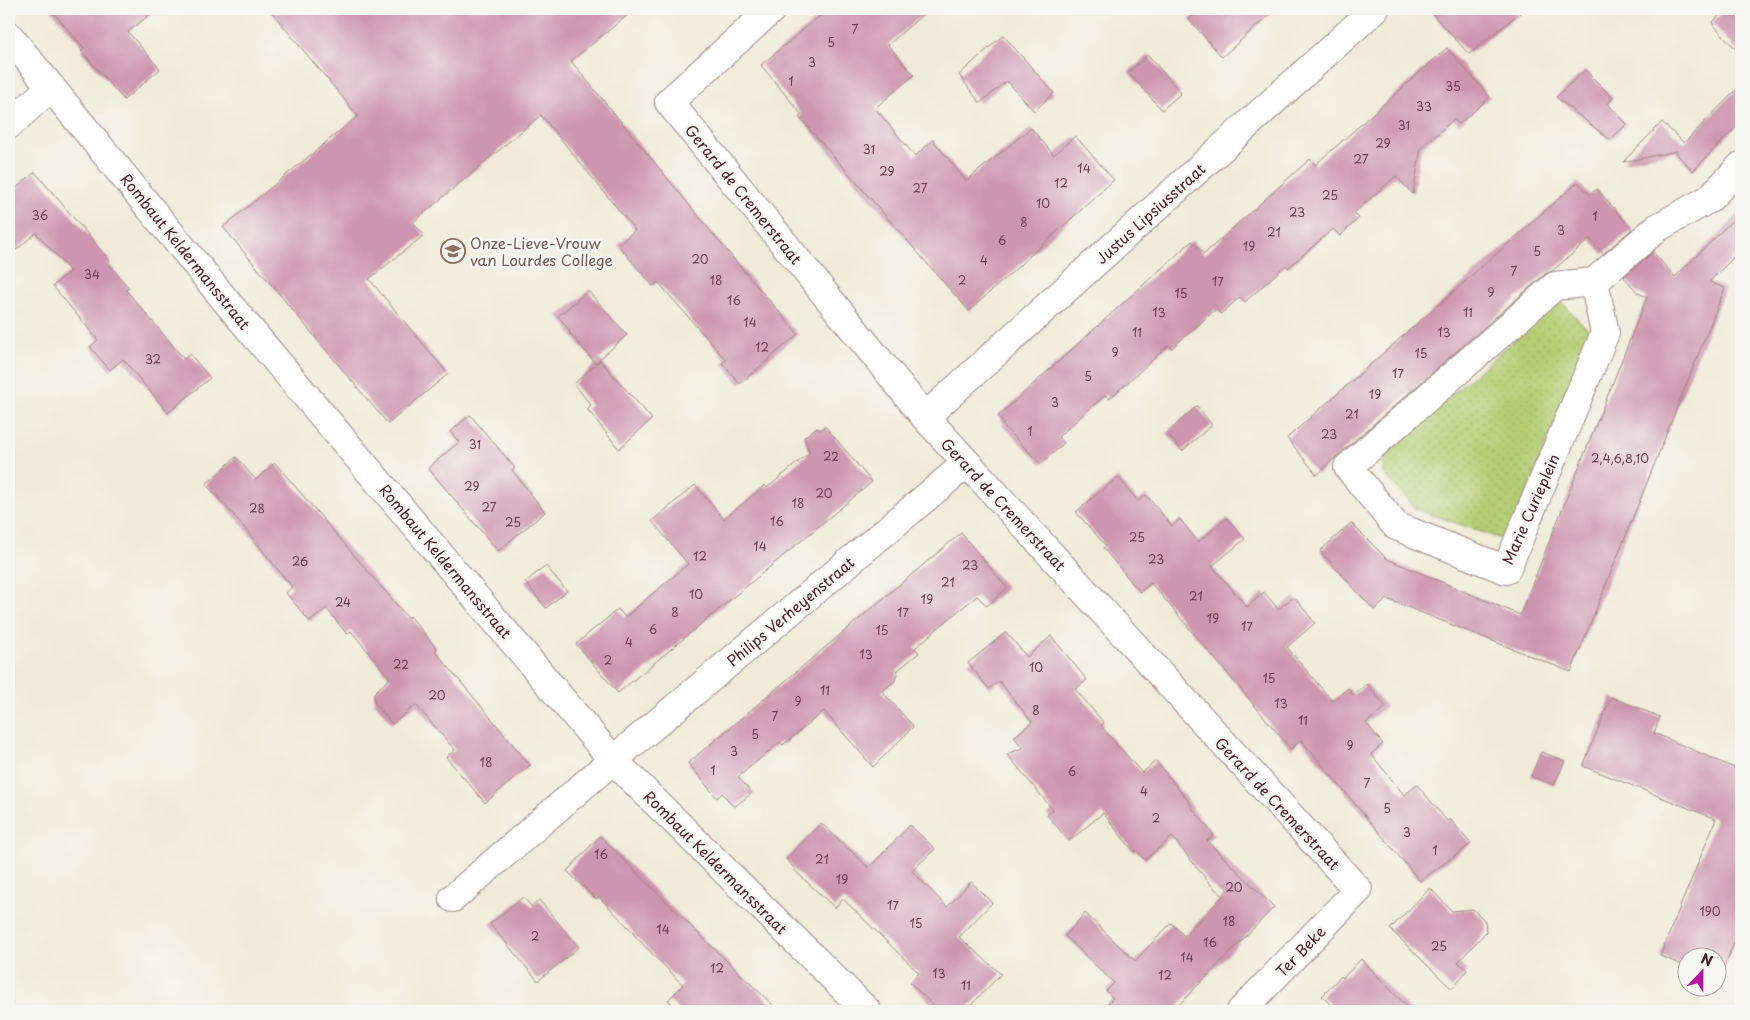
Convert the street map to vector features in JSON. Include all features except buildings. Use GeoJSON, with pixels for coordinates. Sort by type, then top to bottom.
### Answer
{"type":"FeatureCollection","features":[{"type":"Feature","properties":{"kind":"street","name":"Gerard de Cremerstraat"},"geometry":{"type":"LineString","coordinates":[[772,9],[669,102],[924,417],[1358,890]]}},
{"type":"Feature","properties":{"kind":"street","name":"Justus Lipsiusstraat"},"geometry":{"type":"LineString","coordinates":[[924,417],[1375,9]]}},
{"type":"Feature","properties":{"kind":"street","name":"Rombaut Keldermansstraat"},"geometry":{"type":"LineString","coordinates":[[9,36],[232,308],[613,760],[867,1011]]}},
{"type":"Feature","properties":{"kind":"street"},"geometry":{"type":"LineString","coordinates":[[9,125],[51,87]]}},
{"type":"Feature","properties":{"kind":"street"},"geometry":{"type":"LineString","coordinates":[[1594,282],[1657,228],[1709,199],[1741,166]]}},
{"type":"Feature","properties":{"kind":"street","name":"Marie Curieplein"},"geometry":{"type":"LineString","coordinates":[[1594,282],[1605,333],[1506,570],[1396,526],[1348,467],[1555,286],[1594,282]]}},
{"type":"Feature","properties":{"kind":"street","name":"Philips Verheyenstraat"},"geometry":{"type":"LineString","coordinates":[[453,898],[613,760],[967,463]]}},
{"type":"Feature","properties":{"kind":"street","name":"Ter Beke"},"geometry":{"type":"LineString","coordinates":[[1241,1011],[1358,890]]}},
{"type":"Feature","properties":{"kind":"green space"},"geometry":{"type":"Polygon","coordinates":[[[1560,300],[1591,333],[1510,533],[1501,539],[1416,509],[1384,473],[1382,465],[1392,447],[1560,300]]]}},
{"type":"Feature","properties":{"kind":"place","name":"Onze-Lieve-Vrouw van Lourdes College"},"geometry":{"type":"Point","coordinates":[453,251]}}]}
